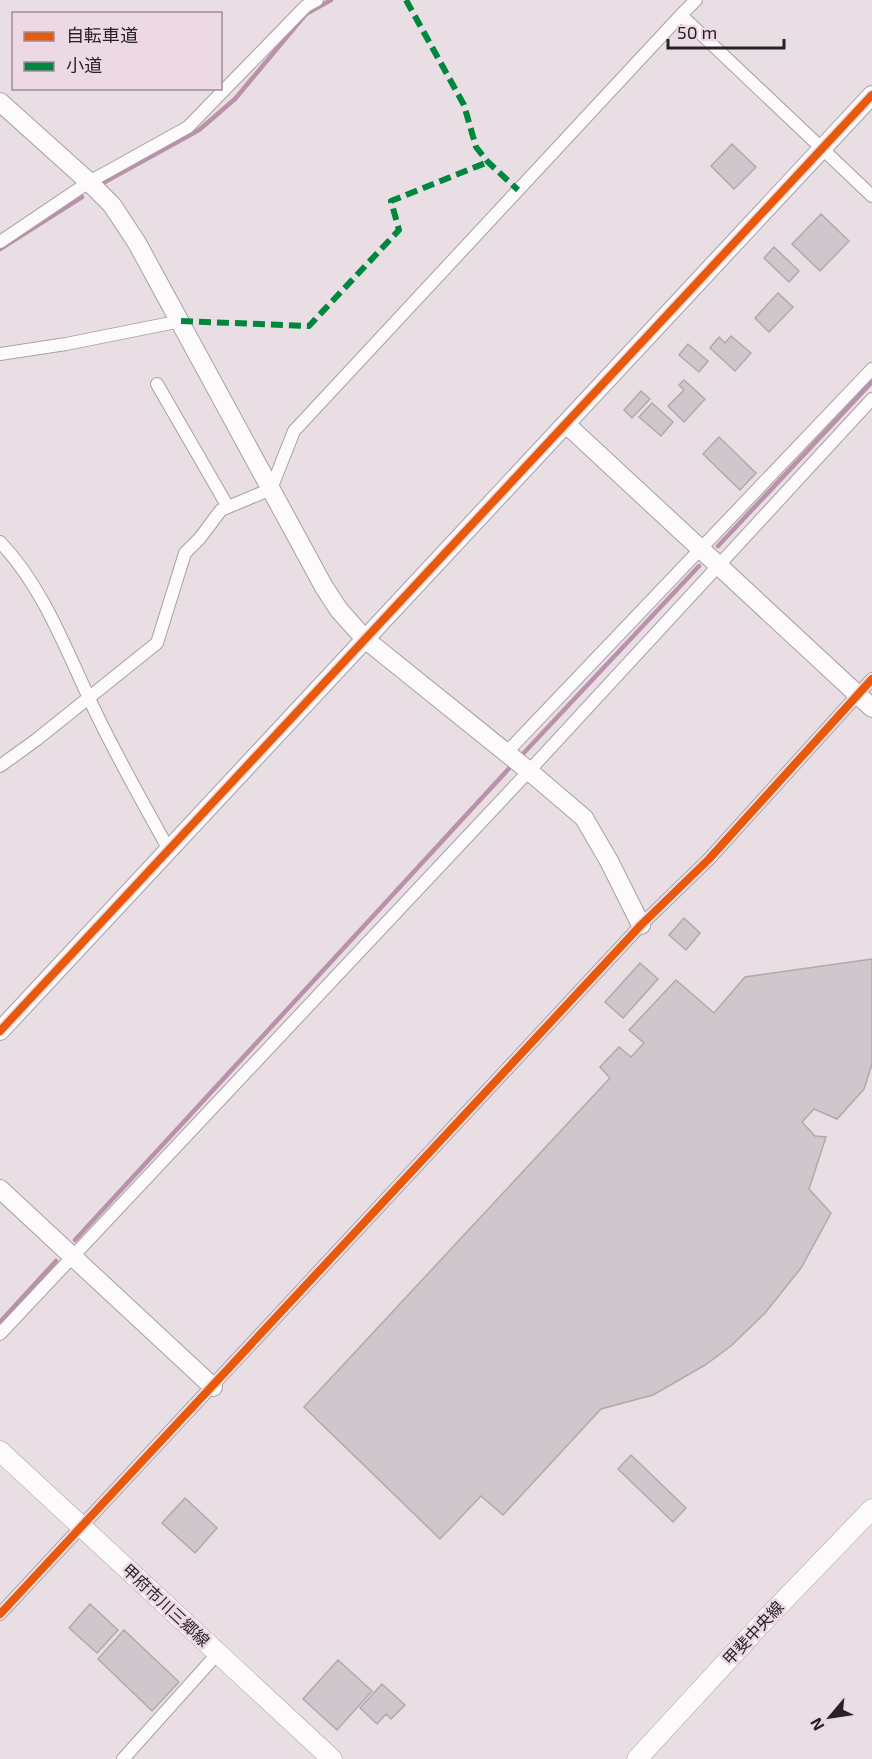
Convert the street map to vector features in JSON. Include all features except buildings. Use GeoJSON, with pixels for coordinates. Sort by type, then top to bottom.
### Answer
{"type":"FeatureCollection","features":[{"type":"Feature","properties":{"kind":"main road","name":"甲府市川三郷線"},"geometry":{"type":"LineString","coordinates":[[0,1451],[332,1759]]}},
{"type":"Feature","properties":{"kind":"main road","name":"甲斐中央線"},"geometry":{"type":"LineString","coordinates":[[637,1759],[763,1622],[872,1509]]}},
{"type":"Feature","properties":{"kind":"street"},"geometry":{"type":"LineString","coordinates":[[0,242],[89,182],[188,128],[306,6],[317,0]]}},
{"type":"Feature","properties":{"kind":"street"},"geometry":{"type":"LineString","coordinates":[[0,766],[157,643],[185,553],[200,538],[221,510],[271,489],[294,431],[696,0]]}},
{"type":"Feature","properties":{"kind":"street"},"geometry":{"type":"LineString","coordinates":[[681,15],[872,196]]}},
{"type":"Feature","properties":{"kind":"street"},"geometry":{"type":"LineString","coordinates":[[0,1031],[872,95]]}},
{"type":"Feature","properties":{"kind":"street"},"geometry":{"type":"LineString","coordinates":[[0,102],[112,205],[137,243],[324,587],[339,610],[365,639],[584,818],[609,861],[641,925]]}},
{"type":"Feature","properties":{"kind":"street"},"geometry":{"type":"LineString","coordinates":[[0,354],[66,344],[180,321]]}},
{"type":"Feature","properties":{"kind":"street"},"geometry":{"type":"LineString","coordinates":[[506,753],[872,369]]}},
{"type":"Feature","properties":{"kind":"street"},"geometry":{"type":"LineString","coordinates":[[157,384],[228,507]]}},
{"type":"Feature","properties":{"kind":"street"},"geometry":{"type":"LineString","coordinates":[[0,1334],[529,771],[872,399]]}},
{"type":"Feature","properties":{"kind":"street"},"geometry":{"type":"LineString","coordinates":[[566,424],[872,708]]}},
{"type":"Feature","properties":{"kind":"street"},"geometry":{"type":"LineString","coordinates":[[0,542],[5,556],[21,565],[60,634],[88,698],[169,850]]}},
{"type":"Feature","properties":{"kind":"street"},"geometry":{"type":"LineString","coordinates":[[0,1614],[641,925],[709,859],[872,679]]}},
{"type":"Feature","properties":{"kind":"street"},"geometry":{"type":"LineString","coordinates":[[0,1190],[213,1387]]}},
{"type":"Feature","properties":{"kind":"street"},"geometry":{"type":"LineString","coordinates":[[123,1759],[218,1653]]}},
{"type":"Feature","properties":{"kind":"waterway"},"geometry":{"type":"LineString","coordinates":[[103,183],[199,130],[235,99],[306,14],[331,0]]}},
{"type":"Feature","properties":{"kind":"waterway"},"geometry":{"type":"LineString","coordinates":[[0,249],[82,197]]}},
{"type":"Feature","properties":{"kind":"waterway"},"geometry":{"type":"LineString","coordinates":[[718,546],[872,382]]}},
{"type":"Feature","properties":{"kind":"waterway"},"geometry":{"type":"LineString","coordinates":[[520,757],[699,566]]}},
{"type":"Feature","properties":{"kind":"waterway"},"geometry":{"type":"LineString","coordinates":[[75,1240],[514,763]]}},
{"type":"Feature","properties":{"kind":"waterway"},"geometry":{"type":"LineString","coordinates":[[0,1322],[56,1261]]}},
{"type":"Feature","properties":{"kind":"marked path"},"geometry":{"type":"LineString","coordinates":[[406,0],[464,105],[476,147],[488,162],[518,190]]}},
{"type":"Feature","properties":{"kind":"marked path"},"geometry":{"type":"LineString","coordinates":[[181,321],[309,326],[399,230],[391,201],[488,162]]}},
{"type":"Feature","properties":{"kind":"cycle path"},"geometry":{"type":"LineString","coordinates":[[0,1031],[872,95]]}},
{"type":"Feature","properties":{"kind":"cycle path"},"geometry":{"type":"LineString","coordinates":[[0,1614],[641,925],[709,859],[872,679]]}}]}
